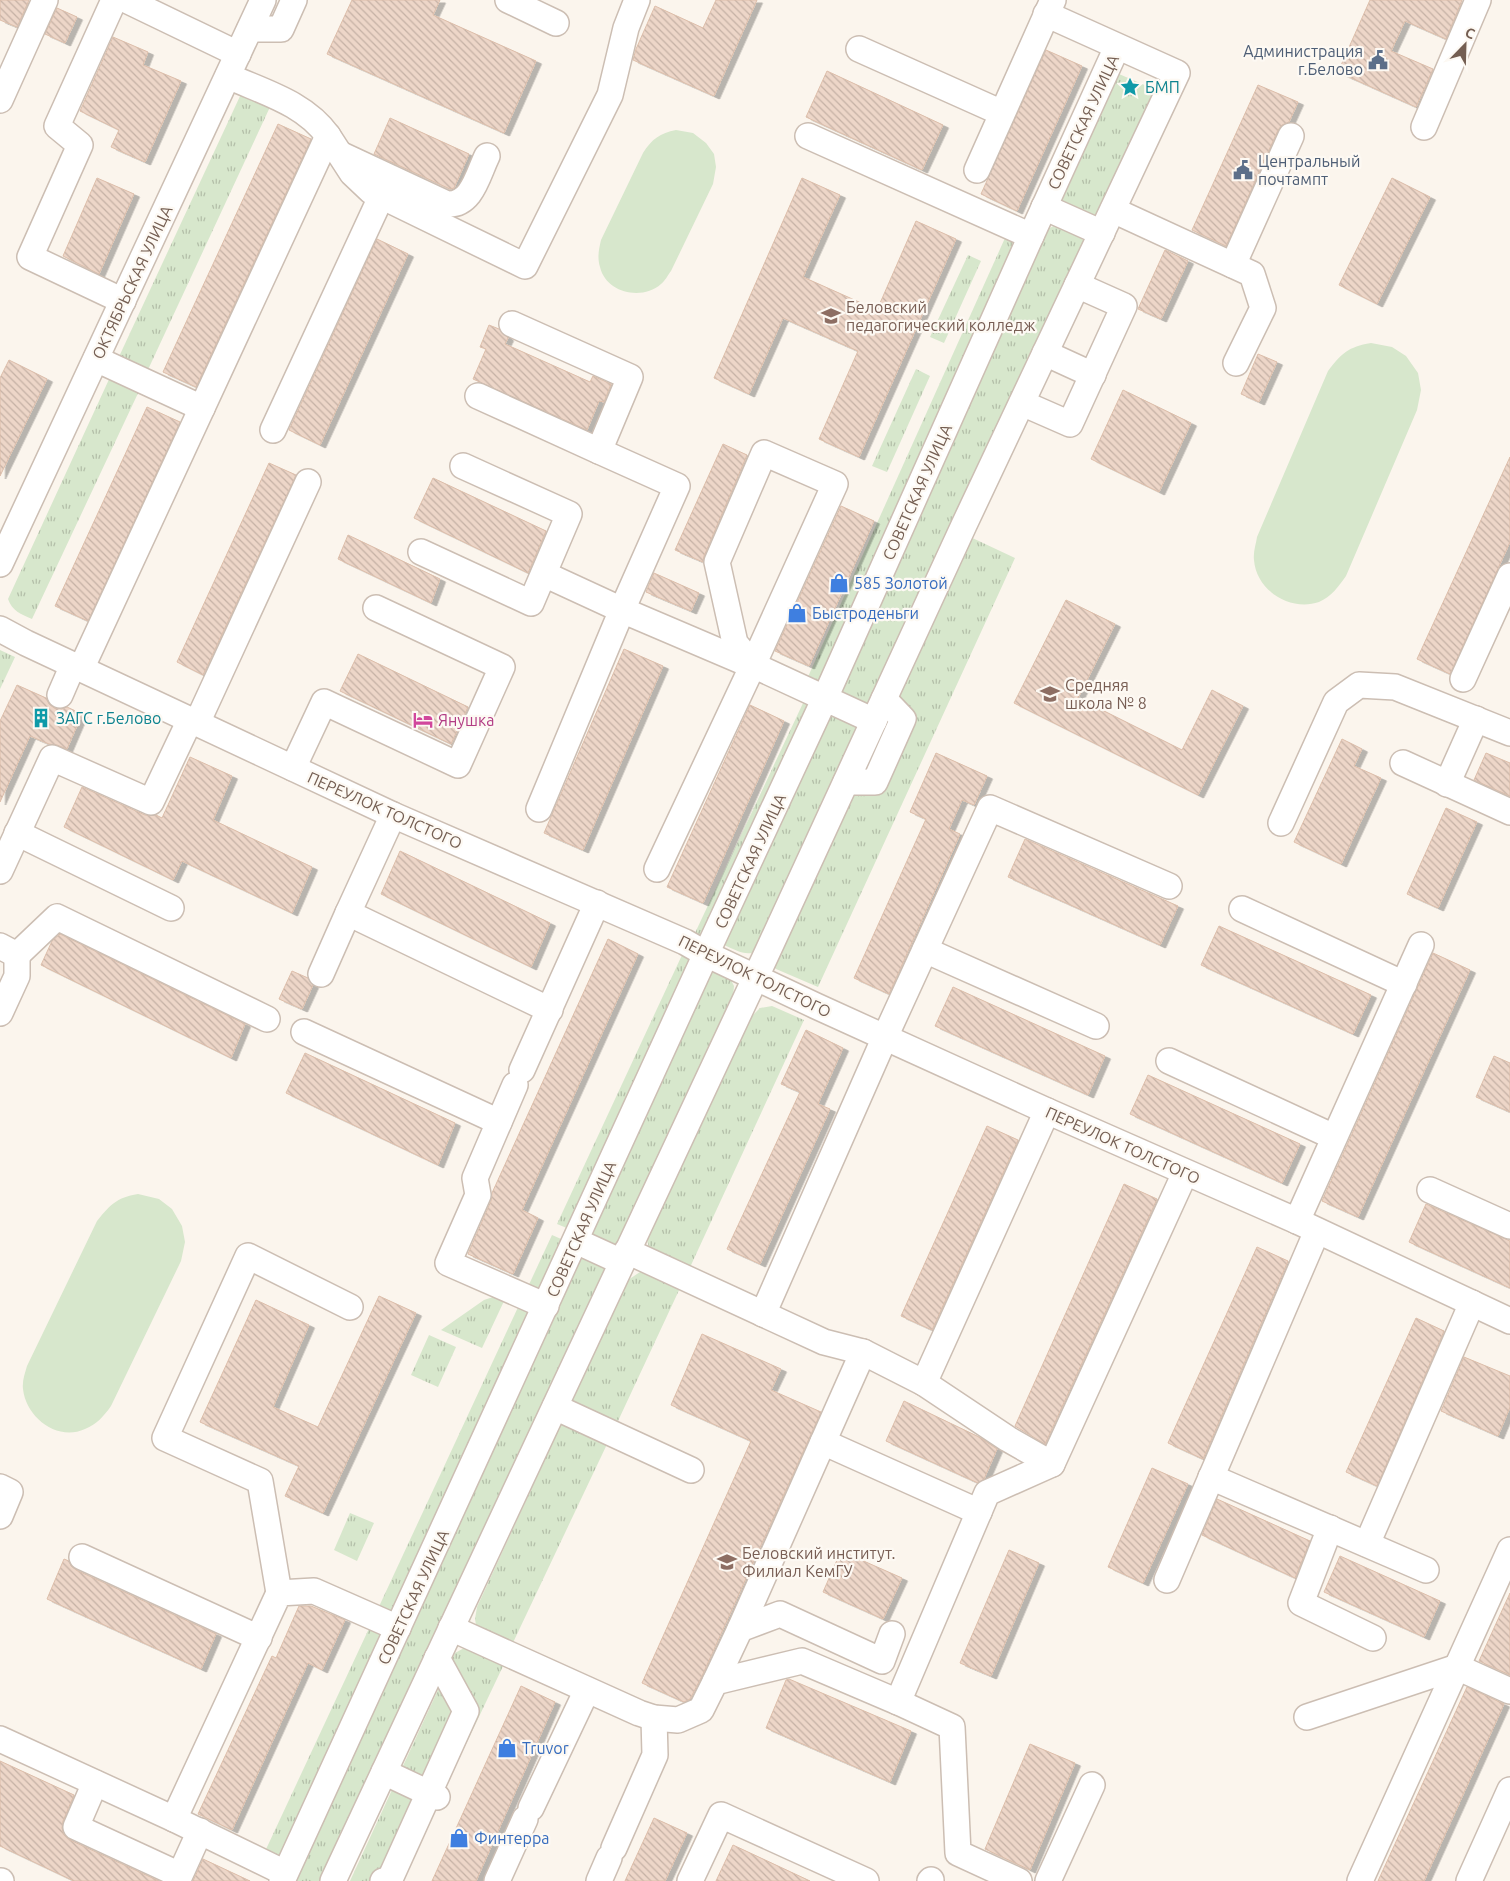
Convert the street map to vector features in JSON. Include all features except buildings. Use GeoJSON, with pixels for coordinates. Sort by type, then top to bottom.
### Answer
{"type":"FeatureCollection","features":[{"type":"Feature","properties":{"kind":"street"},"geometry":{"type":"LineString","coordinates":[[0,100],[45,0]]}},
{"type":"Feature","properties":{"kind":"street"},"geometry":{"type":"LineString","coordinates":[[114,0],[57,126],[80,145],[30,257],[123,301]]}},
{"type":"Feature","properties":{"kind":"street"},"geometry":{"type":"LineString","coordinates":[[126,0],[233,65],[305,112],[320,125],[358,180],[371,191],[526,266],[610,95],[626,28],[637,0]]}},
{"type":"Feature","properties":{"kind":"street","name":"ОКТЯБРЬСКАЯ УЛИЦА"},"geometry":{"type":"LineString","coordinates":[[0,564],[263,0]]}},
{"type":"Feature","properties":{"kind":"street"},"geometry":{"type":"LineString","coordinates":[[250,30],[281,29],[294,0]]}},
{"type":"Feature","properties":{"kind":"street"},"geometry":{"type":"LineString","coordinates":[[508,0],[556,23]]}},
{"type":"Feature","properties":{"kind":"street"},"geometry":{"type":"LineString","coordinates":[[1424,127],[1478,0]]}},
{"type":"Feature","properties":{"kind":"street"},"geometry":{"type":"LineString","coordinates":[[977,170],[1049,7],[1117,47]]}},
{"type":"Feature","properties":{"kind":"street","name":"СОВЕТСКАЯ УЛИЦА"},"geometry":{"type":"LineString","coordinates":[[283,1877],[825,698],[1030,236],[1117,47],[1177,73],[333,1881]]}},
{"type":"Feature","properties":{"kind":"street"},"geometry":{"type":"LineString","coordinates":[[860,49],[1002,113]]}},
{"type":"Feature","properties":{"kind":"street"},"geometry":{"type":"LineString","coordinates":[[808,136],[1030,236]]}},
{"type":"Feature","properties":{"kind":"street"},"geometry":{"type":"LineString","coordinates":[[1233,265],[1291,136]]}},
{"type":"Feature","properties":{"kind":"street"},"geometry":{"type":"LineString","coordinates":[[334,145],[447,204],[459,203],[468,197],[487,156]]}},
{"type":"Feature","properties":{"kind":"street"},"geometry":{"type":"LineString","coordinates":[[60,695],[77,667],[202,408],[334,145]]}},
{"type":"Feature","properties":{"kind":"street"},"geometry":{"type":"LineString","coordinates":[[273,430],[381,197]]}},
{"type":"Feature","properties":{"kind":"street"},"geometry":{"type":"LineString","coordinates":[[1044,207],[1102,233]]}},
{"type":"Feature","properties":{"kind":"street"},"geometry":{"type":"LineString","coordinates":[[1113,210],[1252,274],[1263,308],[1236,363]]}},
{"type":"Feature","properties":{"kind":"street"},"geometry":{"type":"LineString","coordinates":[[1022,403],[1070,424],[1093,375],[1124,306],[1077,285]]}},
{"type":"Feature","properties":{"kind":"street"},"geometry":{"type":"LineString","coordinates":[[512,324],[630,377],[599,451]]}},
{"type":"Feature","properties":{"kind":"street"},"geometry":{"type":"LineString","coordinates":[[1045,353],[1093,375]]}},
{"type":"Feature","properties":{"kind":"street"},"geometry":{"type":"LineString","coordinates":[[96,359],[202,408]]}},
{"type":"Feature","properties":{"kind":"street"},"geometry":{"type":"LineString","coordinates":[[478,396],[677,486],[622,610],[539,809]]}},
{"type":"Feature","properties":{"kind":"street"},"geometry":{"type":"LineString","coordinates":[[657,869],[753,666],[836,484],[764,453],[717,562],[735,644],[753,666]]}},
{"type":"Feature","properties":{"kind":"street"},"geometry":{"type":"LineString","coordinates":[[421,552],[531,603],[569,514],[463,466]]}},
{"type":"Feature","properties":{"kind":"street"},"geometry":{"type":"LineString","coordinates":[[0,871],[52,758],[151,802],[193,722],[308,482]]}},
{"type":"Feature","properties":{"kind":"street"},"geometry":{"type":"LineString","coordinates":[[544,574],[825,698],[879,710]]}},
{"type":"Feature","properties":{"kind":"street"},"geometry":{"type":"LineString","coordinates":[[1463,679],[1510,576]]}},
{"type":"Feature","properties":{"kind":"street"},"geometry":{"type":"LineString","coordinates":[[294,768],[324,702],[458,765],[502,667],[376,608]]}},
{"type":"Feature","properties":{"kind":"street","name":"ПЕРЕУЛОК ТОЛСТОГО"},"geometry":{"type":"LineString","coordinates":[[0,629],[26,643],[393,815],[684,942],[755,978],[1047,1111],[1307,1226],[1510,1321]]}},
{"type":"Feature","properties":{"kind":"street"},"geometry":{"type":"LineString","coordinates":[[1281,824],[1336,702],[1359,686],[1395,687],[1510,733]]}},
{"type":"Feature","properties":{"kind":"street"},"geometry":{"type":"LineString","coordinates":[[1448,784],[1476,719]]}},
{"type":"Feature","properties":{"kind":"street"},"geometry":{"type":"LineString","coordinates":[[1403,763],[1510,812]]}},
{"type":"Feature","properties":{"kind":"street"},"geometry":{"type":"LineString","coordinates":[[763,1314],[885,1037],[990,808],[1169,886]]}},
{"type":"Feature","properties":{"kind":"street"},"geometry":{"type":"LineString","coordinates":[[321,974],[393,815]]}},
{"type":"Feature","properties":{"kind":"street"},"geometry":{"type":"LineString","coordinates":[[17,833],[171,908]]}},
{"type":"Feature","properties":{"kind":"street"},"geometry":{"type":"LineString","coordinates":[[546,1306],[448,1263],[478,1195],[475,1178],[597,903]]}},
{"type":"Feature","properties":{"kind":"street"},"geometry":{"type":"LineString","coordinates":[[1242,908],[1404,984]]}},
{"type":"Feature","properties":{"kind":"street"},"geometry":{"type":"LineString","coordinates":[[348,913],[550,1010]]}},
{"type":"Feature","properties":{"kind":"street"},"geometry":{"type":"LineString","coordinates":[[0,1013],[17,976],[9,950],[57,917],[267,1019]]}},
{"type":"Feature","properties":{"kind":"street"},"geometry":{"type":"LineString","coordinates":[[1167,1580],[1211,1477],[1307,1226],[1334,1137],[1422,945]]}},
{"type":"Feature","properties":{"kind":"street"},"geometry":{"type":"LineString","coordinates":[[925,950],[1096,1026]]}},
{"type":"Feature","properties":{"kind":"street"},"geometry":{"type":"LineString","coordinates":[[304,1032],[499,1122]]}},
{"type":"Feature","properties":{"kind":"street"},"geometry":{"type":"LineString","coordinates":[[1170,1061],[1334,1137]]}},
{"type":"Feature","properties":{"kind":"street"},"geometry":{"type":"LineString","coordinates":[[924,1383],[1047,1111]]}},
{"type":"Feature","properties":{"kind":"street"},"geometry":{"type":"LineString","coordinates":[[898,1702],[987,1493],[1052,1464],[1185,1173]]}},
{"type":"Feature","properties":{"kind":"street"},"geometry":{"type":"LineString","coordinates":[[1430,1190],[1510,1226]]}},
{"type":"Feature","properties":{"kind":"street"},"geometry":{"type":"LineString","coordinates":[[576,1241],[625,1257],[763,1314],[824,1342],[863,1352],[924,1383],[1008,1439],[1052,1464]]}},
{"type":"Feature","properties":{"kind":"street"},"geometry":{"type":"LineString","coordinates":[[174,1819],[279,1593],[260,1481],[165,1438],[248,1256],[350,1307]]}},
{"type":"Feature","properties":{"kind":"street"},"geometry":{"type":"LineString","coordinates":[[1367,1544],[1472,1303]]}},
{"type":"Feature","properties":{"kind":"street"},"geometry":{"type":"LineString","coordinates":[[451,1628],[587,1690],[654,1718],[678,1720],[701,1710],[740,1629],[863,1352]]}},
{"type":"Feature","properties":{"kind":"street"},"geometry":{"type":"LineString","coordinates":[[555,1407],[691,1470]]}},
{"type":"Feature","properties":{"kind":"street"},"geometry":{"type":"LineString","coordinates":[[823,1442],[979,1512]]}},
{"type":"Feature","properties":{"kind":"street"},"geometry":{"type":"LineString","coordinates":[[1211,1477],[1426,1570]]}},
{"type":"Feature","properties":{"kind":"street"},"geometry":{"type":"LineString","coordinates":[[0,1487],[10,1492],[0,1516]]}},
{"type":"Feature","properties":{"kind":"street"},"geometry":{"type":"LineString","coordinates":[[1330,1528],[1301,1603],[1373,1638]]}},
{"type":"Feature","properties":{"kind":"street"},"geometry":{"type":"LineString","coordinates":[[1360,1881],[1510,1550]]}},
{"type":"Feature","properties":{"kind":"street"},"geometry":{"type":"LineString","coordinates":[[82,1557],[258,1638]]}},
{"type":"Feature","properties":{"kind":"street"},"geometry":{"type":"LineString","coordinates":[[279,1593],[314,1591],[398,1628]]}},
{"type":"Feature","properties":{"kind":"street"},"geometry":{"type":"LineString","coordinates":[[740,1629],[780,1614],[882,1661],[892,1634]]}},
{"type":"Feature","properties":{"kind":"street"},"geometry":{"type":"LineString","coordinates":[[383,1881],[390,1879],[433,1795],[466,1711],[437,1658]]}},
{"type":"Feature","properties":{"kind":"street"},"geometry":{"type":"LineString","coordinates":[[715,1682],[802,1661],[952,1727],[958,1853],[1019,1881]]}},
{"type":"Feature","properties":{"kind":"street"},"geometry":{"type":"LineString","coordinates":[[1307,1716],[1457,1667],[1510,1691]]}},
{"type":"Feature","properties":{"kind":"street"},"geometry":{"type":"LineString","coordinates":[[497,1881],[587,1690]]}},
{"type":"Feature","properties":{"kind":"street"},"geometry":{"type":"LineString","coordinates":[[599,1881],[655,1755],[654,1718]]}},
{"type":"Feature","properties":{"kind":"street"},"geometry":{"type":"LineString","coordinates":[[0,1739],[200,1831],[283,1877]]}},
{"type":"Feature","properties":{"kind":"street"},"geometry":{"type":"LineString","coordinates":[[384,1772],[433,1795]]}},
{"type":"Feature","properties":{"kind":"street"},"geometry":{"type":"LineString","coordinates":[[96,1782],[76,1827],[180,1874],[200,1831]]}},
{"type":"Feature","properties":{"kind":"street"},"geometry":{"type":"LineString","coordinates":[[1048,1881],[1092,1785]]}},
{"type":"Feature","properties":{"kind":"street"},"geometry":{"type":"LineString","coordinates":[[1478,1878],[1510,1790]]}},
{"type":"Feature","properties":{"kind":"street"},"geometry":{"type":"LineString","coordinates":[[690,1881],[721,1815],[866,1881]]}},
{"type":"Feature","properties":{"kind":"green space"},"geometry":{"type":"Polygon","coordinates":[[[1119,74],[1163,93],[1105,222],[1061,203],[1119,74]]]}},
{"type":"Feature","properties":{"kind":"green space"},"geometry":{"type":"Polygon","coordinates":[[[241,94],[270,107],[146,374],[117,361],[241,94]]]}},
{"type":"Feature","properties":{"kind":"green space"},"geometry":{"type":"Polygon","coordinates":[[[676,130],[693,133],[706,143],[714,154],[716,167],[713,184],[671,271],[664,281],[653,289],[644,292],[626,292],[609,283],[604,276],[599,260],[601,240],[643,153],[657,137],[676,130]]]}},
{"type":"Feature","properties":{"kind":"green space"},"geometry":{"type":"Polygon","coordinates":[[[1059,223],[1080,235],[1085,244],[873,703],[863,706],[842,696],[838,688],[1046,230],[1059,223]]]}},
{"type":"Feature","properties":{"kind":"green space"},"geometry":{"type":"Polygon","coordinates":[[[1005,238],[1018,244],[820,685],[807,679],[1005,238]]]}},
{"type":"Feature","properties":{"kind":"green space"},"geometry":{"type":"Polygon","coordinates":[[[968,255],[981,261],[944,343],[930,337],[968,255]]]}},
{"type":"Feature","properties":{"kind":"green space"},"geometry":{"type":"Polygon","coordinates":[[[1371,343],[1392,347],[1406,356],[1418,373],[1421,390],[1417,410],[1346,576],[1331,594],[1319,602],[1297,604],[1286,601],[1268,589],[1256,571],[1254,551],[1257,537],[1328,371],[1346,352],[1371,343]]]}},
{"type":"Feature","properties":{"kind":"green space"},"geometry":{"type":"Polygon","coordinates":[[[916,369],[930,376],[887,472],[872,466],[916,369]]]}},
{"type":"Feature","properties":{"kind":"green space"},"geometry":{"type":"Polygon","coordinates":[[[111,375],[140,389],[32,619],[14,609],[8,599],[111,375]]]}},
{"type":"Feature","properties":{"kind":"green space"},"geometry":{"type":"Polygon","coordinates":[[[966,535],[1015,558],[818,987],[776,969],[770,962],[852,784],[877,789],[892,696],[966,535]]]}},
{"type":"Feature","properties":{"kind":"green space"},"geometry":{"type":"Polygon","coordinates":[[[0,650],[15,657],[0,689],[0,650]]]}},
{"type":"Feature","properties":{"kind":"green space"},"geometry":{"type":"Polygon","coordinates":[[[804,701],[816,706],[707,939],[695,933],[804,701]]]}},
{"type":"Feature","properties":{"kind":"green space"},"geometry":{"type":"Polygon","coordinates":[[[834,711],[855,720],[859,730],[756,952],[744,953],[724,945],[721,937],[825,714],[834,711]]]}},
{"type":"Feature","properties":{"kind":"green space"},"geometry":{"type":"Polygon","coordinates":[[[682,955],[689,959],[691,964],[574,1231],[557,1224],[682,955]]]}},
{"type":"Feature","properties":{"kind":"green space"},"geometry":{"type":"Polygon","coordinates":[[[710,968],[730,978],[734,986],[733,997],[324,1881],[291,1881],[710,968]]]}},
{"type":"Feature","properties":{"kind":"green space"},"geometry":{"type":"Polygon","coordinates":[[[772,1006],[804,1020],[686,1276],[651,1255],[647,1240],[750,1018],[760,1008],[772,1006]]]}},
{"type":"Feature","properties":{"kind":"green space"},"geometry":{"type":"Polygon","coordinates":[[[138,1194],[159,1199],[172,1209],[182,1226],[185,1242],[181,1261],[108,1410],[97,1422],[85,1429],[64,1432],[54,1429],[37,1417],[25,1399],[23,1383],[27,1366],[97,1221],[114,1203],[138,1194]]]}},
{"type":"Feature","properties":{"kind":"green space"},"geometry":{"type":"Polygon","coordinates":[[[552,1235],[568,1242],[543,1291],[526,1291],[552,1235]]]}},
{"type":"Feature","properties":{"kind":"green space"},"geometry":{"type":"Polygon","coordinates":[[[640,1272],[651,1273],[681,1286],[618,1421],[571,1403],[628,1280],[640,1272]]]}},
{"type":"Feature","properties":{"kind":"green space"},"geometry":{"type":"Polygon","coordinates":[[[496,1296],[505,1299],[482,1348],[441,1330],[484,1300],[496,1296]]]}},
{"type":"Feature","properties":{"kind":"green space"},"geometry":{"type":"Polygon","coordinates":[[[520,1303],[537,1310],[398,1615],[376,1613],[520,1303]]]}},
{"type":"Feature","properties":{"kind":"green space"},"geometry":{"type":"Polygon","coordinates":[[[429,1335],[456,1347],[438,1387],[411,1375],[429,1335]]]}},
{"type":"Feature","properties":{"kind":"green space"},"geometry":{"type":"Polygon","coordinates":[[[563,1420],[609,1440],[510,1649],[477,1631],[475,1619],[477,1607],[563,1420]]]}},
{"type":"Feature","properties":{"kind":"green space"},"geometry":{"type":"Polygon","coordinates":[[[350,1513],[374,1523],[357,1561],[334,1550],[350,1513]]]}},
{"type":"Feature","properties":{"kind":"green space"},"geometry":{"type":"Polygon","coordinates":[[[372,1622],[386,1630],[288,1857],[261,1860],[372,1622]]]}},
{"type":"Feature","properties":{"kind":"green space"},"geometry":{"type":"Polygon","coordinates":[[[466,1647],[505,1662],[401,1881],[350,1881],[455,1653],[466,1647]]]}},
{"type":"Feature","properties":{"kind":"place","name":"Администрация г.Белово"},"geometry":{"type":"Point","coordinates":[1378,60]}},
{"type":"Feature","properties":{"kind":"place","name":"БМП"},"geometry":{"type":"Point","coordinates":[1130,87]}},
{"type":"Feature","properties":{"kind":"place","name":"Центральный почтампт"},"geometry":{"type":"Point","coordinates":[1243,170]}},
{"type":"Feature","properties":{"kind":"place","name":"Беловский педагогический колледж"},"geometry":{"type":"Point","coordinates":[831,316]}},
{"type":"Feature","properties":{"kind":"place","name":"585 Золотой"},"geometry":{"type":"Point","coordinates":[839,583]}},
{"type":"Feature","properties":{"kind":"place","name":"Быстроденьги"},"geometry":{"type":"Point","coordinates":[797,613]}},
{"type":"Feature","properties":{"kind":"place","name":"Средняя школа № 8"},"geometry":{"type":"Point","coordinates":[1050,694]}},
{"type":"Feature","properties":{"kind":"place","name":"ЗАГС г.Белово"},"geometry":{"type":"Point","coordinates":[41,718]}},
{"type":"Feature","properties":{"kind":"place","name":"Янушка"},"geometry":{"type":"Point","coordinates":[423,720]}},
{"type":"Feature","properties":{"kind":"place","name":"Беловский институт. Филиал КемГУ"},"geometry":{"type":"Point","coordinates":[727,1562]}},
{"type":"Feature","properties":{"kind":"place","name":"Truvor"},"geometry":{"type":"Point","coordinates":[507,1748]}},
{"type":"Feature","properties":{"kind":"place","name":"Финтерра"},"geometry":{"type":"Point","coordinates":[459,1838]}}]}
